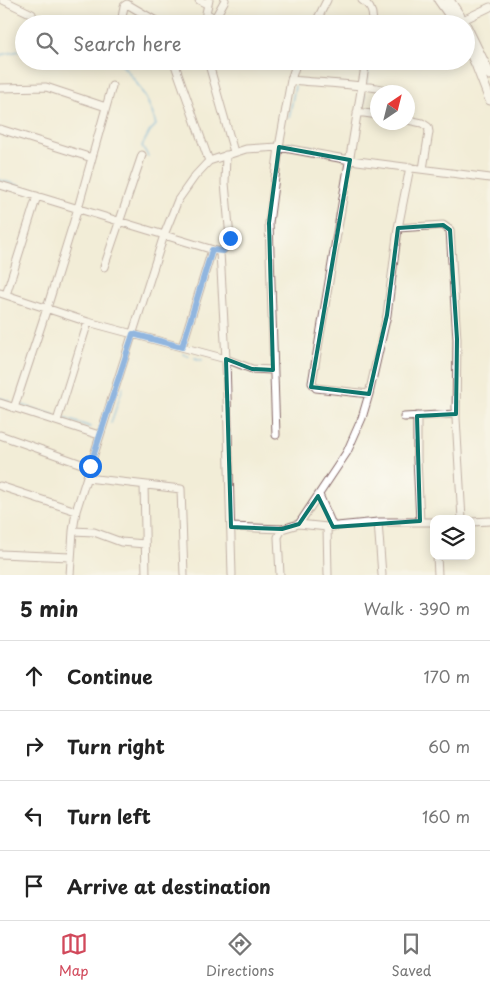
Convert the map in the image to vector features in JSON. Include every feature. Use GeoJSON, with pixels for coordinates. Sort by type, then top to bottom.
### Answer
{"type":"FeatureCollection","features":[{"type":"Feature","properties":{"kind":"main road"},"geometry":{"type":"LineString","coordinates":[[440,0],[454,15]]}},
{"type":"Feature","properties":{"kind":"main road"},"geometry":{"type":"LineString","coordinates":[[449,0],[457,15]]}},
{"type":"Feature","properties":{"kind":"main road"},"geometry":{"type":"LineString","coordinates":[[475,48],[490,75]]}},
{"type":"Feature","properties":{"kind":"main road"},"geometry":{"type":"LineString","coordinates":[[475,62],[490,100]]}},
{"type":"Feature","properties":{"kind":"street"},"geometry":{"type":"LineString","coordinates":[[3,0],[32,14]]}},
{"type":"Feature","properties":{"kind":"street"},"geometry":{"type":"LineString","coordinates":[[199,0],[208,2],[206,13],[210,15]]}},
{"type":"Feature","properties":{"kind":"street"},"geometry":{"type":"LineString","coordinates":[[217,15],[225,0]]}},
{"type":"Feature","properties":{"kind":"street"},"geometry":{"type":"LineString","coordinates":[[320,15],[327,0]]}},
{"type":"Feature","properties":{"kind":"street"},"geometry":{"type":"LineString","coordinates":[[362,0],[371,9],[373,15]]}},
{"type":"Feature","properties":{"kind":"street"},"geometry":{"type":"LineString","coordinates":[[122,15],[126,4],[145,15]]}},
{"type":"Feature","properties":{"kind":"street"},"geometry":{"type":"LineString","coordinates":[[475,15],[490,7]]}},
{"type":"Feature","properties":{"kind":"street"},"geometry":{"type":"LineString","coordinates":[[177,70],[209,161]]}},
{"type":"Feature","properties":{"kind":"street"},"geometry":{"type":"LineString","coordinates":[[211,70],[234,152]]}},
{"type":"Feature","properties":{"kind":"street"},"geometry":{"type":"LineString","coordinates":[[276,435],[269,223],[279,146],[294,70]]}},
{"type":"Feature","properties":{"kind":"street"},"geometry":{"type":"LineString","coordinates":[[365,70],[312,383],[316,388],[369,394]]}},
{"type":"Feature","properties":{"kind":"street"},"geometry":{"type":"LineString","coordinates":[[291,80],[370,88]]}},
{"type":"Feature","properties":{"kind":"street"},"geometry":{"type":"LineString","coordinates":[[14,408],[78,208],[112,86]]}},
{"type":"Feature","properties":{"kind":"street"},"geometry":{"type":"LineString","coordinates":[[0,88],[46,88],[106,107]]}},
{"type":"Feature","properties":{"kind":"street"},"geometry":{"type":"LineString","coordinates":[[357,112],[370,114]]}},
{"type":"Feature","properties":{"kind":"street"},"geometry":{"type":"LineString","coordinates":[[415,122],[428,127],[429,132],[423,169]]}},
{"type":"Feature","properties":{"kind":"street"},"geometry":{"type":"LineString","coordinates":[[0,129],[92,158]]}},
{"type":"Feature","properties":{"kind":"street"},"geometry":{"type":"LineString","coordinates":[[70,575],[70,557],[76,511],[164,235],[178,200],[195,176],[209,161],[234,152],[279,146],[350,160],[490,178]]}},
{"type":"Feature","properties":{"kind":"street"},"geometry":{"type":"LineString","coordinates":[[220,252],[228,245],[230,238],[225,183],[226,155]]}},
{"type":"Feature","properties":{"kind":"street"},"geometry":{"type":"LineString","coordinates":[[104,267],[142,156]]}},
{"type":"Feature","properties":{"kind":"street"},"geometry":{"type":"LineString","coordinates":[[299,524],[352,444],[369,394],[387,315],[398,228],[410,167]]}},
{"type":"Feature","properties":{"kind":"street"},"geometry":{"type":"LineString","coordinates":[[0,185],[220,252]]}},
{"type":"Feature","properties":{"kind":"street"},"geometry":{"type":"LineString","coordinates":[[37,196],[3,294],[88,322],[226,359],[252,369],[273,370]]}},
{"type":"Feature","properties":{"kind":"street"},"geometry":{"type":"LineString","coordinates":[[398,228],[443,225],[450,230],[458,339],[456,414],[462,515]]}},
{"type":"Feature","properties":{"kind":"street"},"geometry":{"type":"LineString","coordinates":[[182,347],[212,250]]}},
{"type":"Feature","properties":{"kind":"street"},"geometry":{"type":"LineString","coordinates":[[220,252],[226,359],[232,575]]}},
{"type":"Feature","properties":{"kind":"street"},"geometry":{"type":"LineString","coordinates":[[57,421],[88,322]]}},
{"type":"Feature","properties":{"kind":"street"},"geometry":{"type":"LineString","coordinates":[[0,403],[100,434]]}},
{"type":"Feature","properties":{"kind":"street"},"geometry":{"type":"LineString","coordinates":[[404,417],[456,414]]}},
{"type":"Feature","properties":{"kind":"street"},"geometry":{"type":"LineString","coordinates":[[417,416],[420,521]]}},
{"type":"Feature","properties":{"kind":"street"},"geometry":{"type":"LineString","coordinates":[[0,435],[90,466]]}},
{"type":"Feature","properties":{"kind":"street"},"geometry":{"type":"LineString","coordinates":[[86,478],[181,489],[184,575]]}},
{"type":"Feature","properties":{"kind":"street"},"geometry":{"type":"LineString","coordinates":[[144,485],[146,575]]}},
{"type":"Feature","properties":{"kind":"street"},"geometry":{"type":"LineString","coordinates":[[0,486],[76,511]]}},
{"type":"Feature","properties":{"kind":"street"},"geometry":{"type":"LineString","coordinates":[[319,495],[330,527],[328,575]]}},
{"type":"Feature","properties":{"kind":"street"},"geometry":{"type":"LineString","coordinates":[[475,522],[490,521]]}},
{"type":"Feature","properties":{"kind":"street"},"geometry":{"type":"LineString","coordinates":[[231,527],[282,529],[299,524],[330,527],[378,522],[430,522]]}},
{"type":"Feature","properties":{"kind":"street"},"geometry":{"type":"LineString","coordinates":[[378,522],[382,575]]}},
{"type":"Feature","properties":{"kind":"street"},"geometry":{"type":"LineString","coordinates":[[280,575],[278,537],[282,529]]}},
{"type":"Feature","properties":{"kind":"street"},"geometry":{"type":"LineString","coordinates":[[73,531],[87,531],[121,542],[145,544]]}},
{"type":"Feature","properties":{"kind":"street"},"geometry":{"type":"LineString","coordinates":[[0,554],[70,557]]}},
{"type":"Feature","properties":{"kind":"street"},"geometry":{"type":"LineString","coordinates":[[437,560],[438,575]]}},
{"type":"Feature","properties":{"kind":"highlighted area"},"geometry":{"type":"Polygon","coordinates":[[[279,147],[350,160],[311,387],[369,394],[387,315],[398,228],[443,225],[450,230],[457,339],[456,414],[417,416],[420,521],[333,527],[318,496],[299,524],[282,529],[231,527],[226,359],[252,369],[273,370],[269,223],[279,147]]]}},
{"type":"Feature","properties":{"kind":"waterway"},"geometry":{"type":"LineString","coordinates":[[0,55],[15,52]]}},
{"type":"Feature","properties":{"kind":"waterway"},"geometry":{"type":"LineString","coordinates":[[126,70],[142,91],[154,117],[156,125],[150,131],[142,146],[148,156]]}},
{"type":"Feature","properties":{"kind":"waterway"},"geometry":{"type":"LineString","coordinates":[[367,83],[369,70]]}},
{"type":"Feature","properties":{"kind":"waterway"},"geometry":{"type":"LineString","coordinates":[[289,118],[295,86]]}},
{"type":"Feature","properties":{"kind":"waterway"},"geometry":{"type":"LineString","coordinates":[[362,111],[365,94]]}},
{"type":"Feature","properties":{"kind":"waterway"},"geometry":{"type":"LineString","coordinates":[[356,146],[360,120]]}},
{"type":"Feature","properties":{"kind":"waterway"},"geometry":{"type":"LineString","coordinates":[[289,143],[314,147]]}},
{"type":"Feature","properties":{"kind":"waterway"},"geometry":{"type":"LineString","coordinates":[[322,148],[326,149]]}},
{"type":"Feature","properties":{"kind":"waterway"},"geometry":{"type":"LineString","coordinates":[[329,150],[343,152]]}},
{"type":"Feature","properties":{"kind":"waterway"},"geometry":{"type":"LineString","coordinates":[[0,180],[21,186]]}},
{"type":"Feature","properties":{"kind":"waterway"},"geometry":{"type":"LineString","coordinates":[[183,354],[189,356]]}},
{"type":"Feature","properties":{"kind":"waterway"},"geometry":{"type":"LineString","coordinates":[[195,358],[202,360]]}},
{"type":"Feature","properties":{"kind":"waterway"},"geometry":{"type":"LineString","coordinates":[[111,423],[123,387]]}},
{"type":"Feature","properties":{"kind":"waterway"},"geometry":{"type":"LineString","coordinates":[[0,398],[10,401]]}},
{"type":"Feature","properties":{"kind":"waterway"},"geometry":{"type":"LineString","coordinates":[[22,405],[54,415]]}},
{"type":"Feature","properties":{"kind":"waterway"},"geometry":{"type":"LineString","coordinates":[[63,418],[91,427]]}},
{"type":"Feature","properties":{"kind":"route"},"geometry":{"type":"LineString","coordinates":[[90,466],[133,334],[182,347],[212,250],[223,251],[228,245],[230,238]]}}]}
